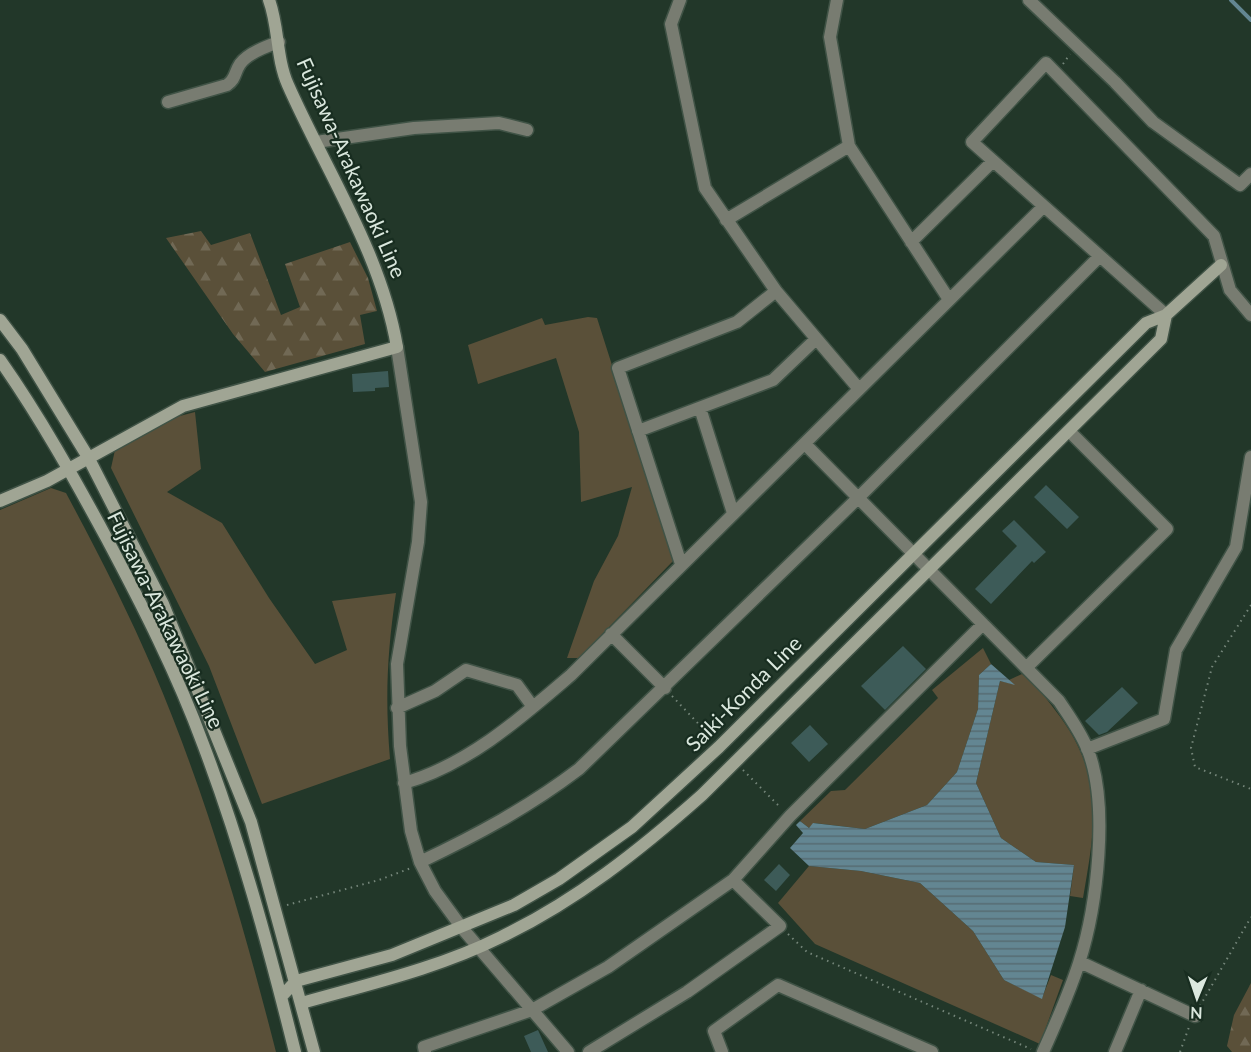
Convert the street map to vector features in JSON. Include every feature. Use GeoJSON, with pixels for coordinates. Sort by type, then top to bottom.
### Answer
{"type":"FeatureCollection","features":[{"type":"Feature","properties":{"kind":"street","name":"Fujisawa-Arakawaoki Line"},"geometry":{"type":"LineString","coordinates":[[269,0],[287,82],[372,261],[384,292],[397,347]]}},
{"type":"Feature","properties":{"kind":"street"},"geometry":{"type":"LineString","coordinates":[[680,0],[670,24],[705,188],[776,291],[815,340],[859,389]]}},
{"type":"Feature","properties":{"kind":"street"},"geometry":{"type":"LineString","coordinates":[[837,0],[830,37],[849,146],[948,298]]}},
{"type":"Feature","properties":{"kind":"street"},"geometry":{"type":"LineString","coordinates":[[1029,0],[1115,82],[1153,122],[1240,185],[1251,174]]}},
{"type":"Feature","properties":{"kind":"street"},"geometry":{"type":"LineString","coordinates":[[168,102],[227,85],[235,80],[239,65],[269,45],[279,42]]}},
{"type":"Feature","properties":{"kind":"street"},"geometry":{"type":"LineString","coordinates":[[1166,315],[1042,207],[972,142],[1046,63],[1214,236],[1230,290],[1251,315]]}},
{"type":"Feature","properties":{"kind":"street"},"geometry":{"type":"LineString","coordinates":[[316,142],[414,128],[499,123],[527,130]]}},
{"type":"Feature","properties":{"kind":"street"},"geometry":{"type":"LineString","coordinates":[[726,220],[849,146]]}},
{"type":"Feature","properties":{"kind":"street"},"geometry":{"type":"LineString","coordinates":[[911,242],[992,162]]}},
{"type":"Feature","properties":{"kind":"street"},"geometry":{"type":"LineString","coordinates":[[404,783],[443,767],[480,746],[533,707],[571,675],[1042,207]]}},
{"type":"Feature","properties":{"kind":"street"},"geometry":{"type":"LineString","coordinates":[[417,864],[488,829],[547,794],[595,755],[858,498],[1099,257]]}},
{"type":"Feature","properties":{"kind":"street","name":"Saiki-Konda Line"},"geometry":{"type":"LineString","coordinates":[[296,981],[392,955],[514,905],[559,879],[632,827],[719,747],[912,552],[1146,323],[1166,315],[1221,265]]}},
{"type":"Feature","properties":{"kind":"street"},"geometry":{"type":"LineString","coordinates":[[681,564],[618,368],[737,322],[776,291]]}},
{"type":"Feature","properties":{"kind":"street","name":"Saiki-Konda Line"},"geometry":{"type":"LineString","coordinates":[[302,1003],[406,973],[478,948],[570,899],[641,849],[702,795],[1161,339],[1166,315]]}},
{"type":"Feature","properties":{"kind":"street","name":"Fujisawa-Arakawaoki Line"},"geometry":{"type":"LineString","coordinates":[[0,320],[22,349],[88,457],[163,604],[226,756],[250,822],[314,1052]]}},
{"type":"Feature","properties":{"kind":"street"},"geometry":{"type":"LineString","coordinates":[[638,431],[773,380],[815,340]]}},
{"type":"Feature","properties":{"kind":"street"},"geometry":{"type":"LineString","coordinates":[[0,501],[28,490],[183,406],[397,347],[421,502],[418,542],[397,664],[397,708],[404,783],[417,864],[462,928],[567,1052]]}},
{"type":"Feature","properties":{"kind":"street","name":"Fujisawa-Arakawaoki Line"},"geometry":{"type":"LineString","coordinates":[[0,360],[69,468],[138,597],[203,743],[245,866],[295,1052]]}},
{"type":"Feature","properties":{"kind":"street"},"geometry":{"type":"LineString","coordinates":[[700,408],[733,513]]}},
{"type":"Feature","properties":{"kind":"street"},"geometry":{"type":"LineString","coordinates":[[1027,668],[1167,529],[1069,431]]}},
{"type":"Feature","properties":{"kind":"street"},"geometry":{"type":"LineString","coordinates":[[805,444],[1059,701],[1087,748],[1097,786],[1100,821],[1094,882],[1080,962],[1041,1052]]}},
{"type":"Feature","properties":{"kind":"street"},"geometry":{"type":"LineString","coordinates":[[1087,748],[1164,718],[1176,650],[1236,547],[1251,457]]}},
{"type":"Feature","properties":{"kind":"street"},"geometry":{"type":"LineString","coordinates":[[425,1052],[424,1047],[532,1010],[608,967],[733,880],[790,816],[984,624]]}},
{"type":"Feature","properties":{"kind":"street"},"geometry":{"type":"LineString","coordinates":[[611,634],[665,688]]}},
{"type":"Feature","properties":{"kind":"street"},"geometry":{"type":"LineString","coordinates":[[397,708],[435,691],[466,670],[518,685],[533,707]]}},
{"type":"Feature","properties":{"kind":"street"},"geometry":{"type":"LineString","coordinates":[[589,1052],[687,992],[780,926],[733,880]]}},
{"type":"Feature","properties":{"kind":"street"},"geometry":{"type":"LineString","coordinates":[[1080,962],[1195,1016]]}},
{"type":"Feature","properties":{"kind":"street"},"geometry":{"type":"LineString","coordinates":[[296,981],[281,997],[302,1003]]}},
{"type":"Feature","properties":{"kind":"street"},"geometry":{"type":"LineString","coordinates":[[722,1052],[714,1031],[778,985],[932,1052]]}},
{"type":"Feature","properties":{"kind":"street"},"geometry":{"type":"LineString","coordinates":[[1115,1052],[1141,990]]}},
{"type":"Feature","properties":{"kind":"path"},"geometry":{"type":"LineString","coordinates":[[1055,73],[1076,46]]}},
{"type":"Feature","properties":{"kind":"path"},"geometry":{"type":"LineString","coordinates":[[1251,604],[1212,667],[1191,748],[1195,767],[1251,789]]}},
{"type":"Feature","properties":{"kind":"path"},"geometry":{"type":"LineString","coordinates":[[665,688],[711,737]]}},
{"type":"Feature","properties":{"kind":"path"},"geometry":{"type":"LineString","coordinates":[[742,769],[790,816]]}},
{"type":"Feature","properties":{"kind":"path"},"geometry":{"type":"LineString","coordinates":[[287,904],[380,880],[417,864]]}},
{"type":"Feature","properties":{"kind":"path"},"geometry":{"type":"LineString","coordinates":[[1180,1052],[1179,1048],[1195,1016],[1251,917]]}},
{"type":"Feature","properties":{"kind":"path"},"geometry":{"type":"LineString","coordinates":[[780,926],[807,952],[1041,1052]]}},
{"type":"Feature","properties":{"kind":"green space"},"geometry":{"type":"Polygon","coordinates":[[[201,231],[211,245],[250,233],[281,315],[300,307],[285,264],[350,242],[368,278],[377,311],[360,315],[365,344],[265,372],[233,334],[166,238],[201,231]]]}},
{"type":"Feature","properties":{"kind":"green space"},"geometry":{"type":"Polygon","coordinates":[[[588,317],[597,318],[674,560],[579,658],[567,658],[594,581],[618,536],[632,487],[581,502],[579,432],[556,358],[478,384],[468,345],[542,318],[545,325],[588,317]]]}},
{"type":"Feature","properties":{"kind":"green space"},"geometry":{"type":"Polygon","coordinates":[[[195,412],[201,469],[167,492],[222,523],[269,598],[315,664],[347,650],[332,601],[396,593],[388,676],[390,759],[262,804],[209,666],[111,468],[115,450],[176,417],[195,412]]]}},
{"type":"Feature","properties":{"kind":"green space"},"geometry":{"type":"Polygon","coordinates":[[[51,488],[66,493],[78,515],[134,626],[173,718],[222,859],[276,1052],[0,1052],[0,510],[51,488]]]}},
{"type":"Feature","properties":{"kind":"green space"},"geometry":{"type":"Polygon","coordinates":[[[983,648],[991,664],[979,675],[978,709],[957,772],[927,805],[865,829],[814,823],[809,828],[800,821],[831,791],[845,790],[938,698],[932,690],[983,648]]]}},
{"type":"Feature","properties":{"kind":"green space"},"geometry":{"type":"Polygon","coordinates":[[[1022,674],[1040,690],[1071,733],[1089,778],[1093,800],[1093,822],[1083,898],[1070,896],[1074,865],[1036,862],[1001,838],[976,783],[1000,681],[1013,684],[1009,680],[1022,674]]]}},
{"type":"Feature","properties":{"kind":"green space"},"geometry":{"type":"Polygon","coordinates":[[[809,866],[861,871],[920,883],[973,931],[1004,980],[1042,998],[1051,975],[1063,980],[1040,1044],[815,944],[778,903],[809,866]]]}},
{"type":"Feature","properties":{"kind":"green space"},"geometry":{"type":"Polygon","coordinates":[[[1251,983],[1251,1052],[1232,1052],[1227,1046],[1234,1015],[1251,983]]]}},
{"type":"Feature","properties":{"kind":"water"},"geometry":{"type":"Polygon","coordinates":[[[991,664],[1015,685],[1000,681],[976,783],[1001,838],[1036,862],[1074,865],[1065,927],[1042,999],[1004,980],[973,931],[920,883],[861,871],[809,866],[790,848],[803,833],[796,825],[800,821],[809,828],[813,823],[865,829],[927,805],[957,772],[978,709],[979,675],[991,664]]]}},
{"type":"Feature","properties":{"kind":"building"},"geometry":{"type":"Polygon","coordinates":[[[388,371],[389,387],[375,388],[375,391],[353,392],[352,374],[388,371]]]}},
{"type":"Feature","properties":{"kind":"building"},"geometry":{"type":"Polygon","coordinates":[[[1046,485],[1079,517],[1067,529],[1034,497],[1046,485]]]}},
{"type":"Feature","properties":{"kind":"building"},"geometry":{"type":"Polygon","coordinates":[[[1014,520],[1046,552],[1034,563],[1032,561],[991,604],[975,589],[1017,546],[1002,531],[1014,520]]]}},
{"type":"Feature","properties":{"kind":"building"},"geometry":{"type":"Polygon","coordinates":[[[903,646],[926,669],[885,710],[861,686],[903,646]]]}},
{"type":"Feature","properties":{"kind":"building"},"geometry":{"type":"Polygon","coordinates":[[[1122,687],[1138,703],[1107,732],[1099,735],[1085,721],[1122,687]]]}},
{"type":"Feature","properties":{"kind":"building"},"geometry":{"type":"Polygon","coordinates":[[[810,725],[828,744],[809,762],[791,743],[810,725]]]}},
{"type":"Feature","properties":{"kind":"building"},"geometry":{"type":"Polygon","coordinates":[[[779,864],[790,875],[776,891],[764,880],[779,864]]]}},
{"type":"Feature","properties":{"kind":"building"},"geometry":{"type":"Polygon","coordinates":[[[538,1030],[548,1052],[531,1052],[524,1036],[538,1030]]]}},
{"type":"Feature","properties":{"kind":"waterway"},"geometry":{"type":"LineString","coordinates":[[1231,0],[1251,20]]}}]}
